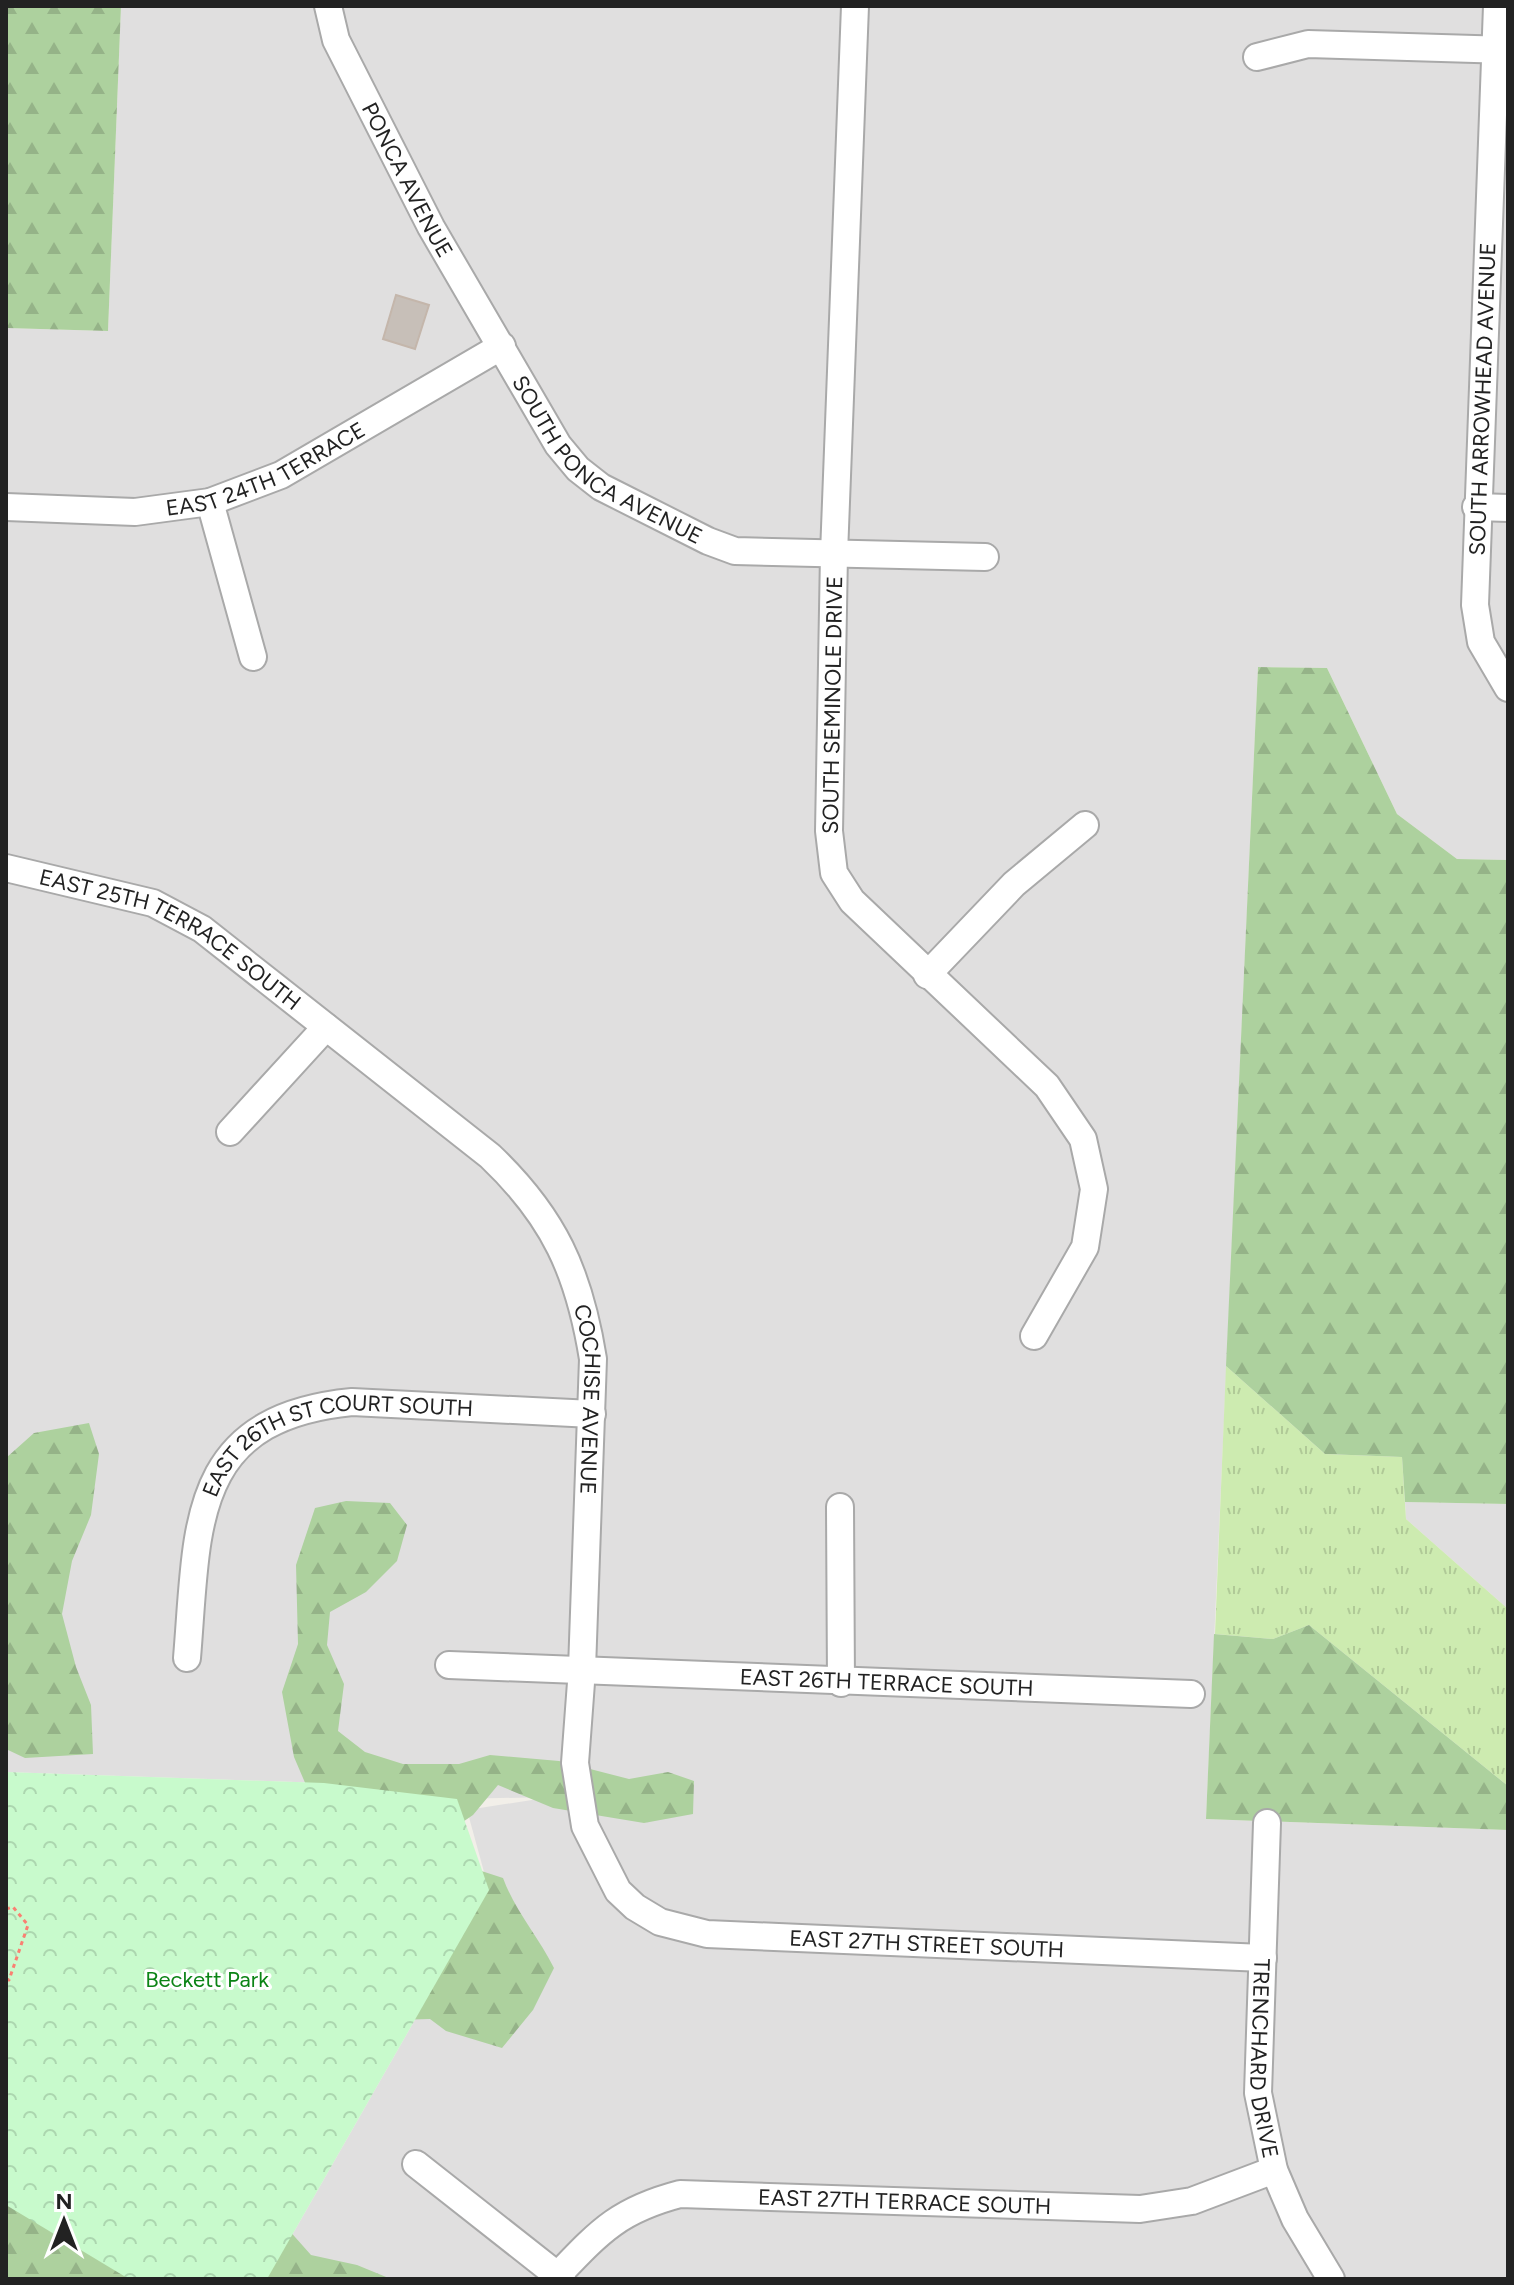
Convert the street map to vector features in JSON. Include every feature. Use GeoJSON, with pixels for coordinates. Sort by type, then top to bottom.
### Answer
{"type":"FeatureCollection","features":[{"type":"Feature","properties":{"kind":"street","name":"PONCA AVENUE"},"geometry":{"type":"LineString","coordinates":[[328,6],[336,40],[411,187],[502,346]]}},
{"type":"Feature","properties":{"kind":"street","name":"SOUTH SEMINOLE DRIVE"},"geometry":{"type":"LineString","coordinates":[[855,6],[834,554],[829,831],[834,873],[852,901],[1047,1086],[1083,1139],[1094,1189],[1085,1247],[1034,1336]]}},
{"type":"Feature","properties":{"kind":"street","name":"SOUTH ARROWHEAD AVENUE"},"geometry":{"type":"LineString","coordinates":[[1497,6],[1501,49],[1497,277],[1476,507],[1478,627],[1481,642],[1508,688]]}},
{"type":"Feature","properties":{"kind":"street"},"geometry":{"type":"LineString","coordinates":[[1257,57],[1308,44],[1501,49]]}},
{"type":"Feature","properties":{"kind":"street","name":"EAST 24TH TERRACE"},"geometry":{"type":"LineString","coordinates":[[6,507],[135,512],[210,502],[281,475],[502,346]]}},
{"type":"Feature","properties":{"kind":"street","name":"SOUTH PONCA AVENUE"},"geometry":{"type":"LineString","coordinates":[[502,346],[558,445],[578,469],[601,487],[661,519],[735,551],[834,554]]}},
{"type":"Feature","properties":{"kind":"street"},"geometry":{"type":"LineString","coordinates":[[210,502],[253,657]]}},
{"type":"Feature","properties":{"kind":"street"},"geometry":{"type":"LineString","coordinates":[[1476,507],[1508,508]]}},
{"type":"Feature","properties":{"kind":"street"},"geometry":{"type":"LineString","coordinates":[[834,554],[985,557]]}},
{"type":"Feature","properties":{"kind":"street"},"geometry":{"type":"LineString","coordinates":[[927,975],[1014,884],[1085,825]]}},
{"type":"Feature","properties":{"kind":"street","name":"EAST 25TH TERRACE SOUTH"},"geometry":{"type":"LineString","coordinates":[[6,868],[153,903],[202,929],[326,1027]]}},
{"type":"Feature","properties":{"kind":"street"},"geometry":{"type":"LineString","coordinates":[[230,1132],[326,1027]]}},
{"type":"Feature","properties":{"kind":"street","name":"COCHISE AVENUE"},"geometry":{"type":"LineString","coordinates":[[326,1027],[490,1156],[519,1184],[544,1216],[569,1261],[585,1309],[593,1359],[592,1414],[582,1669],[575,1763],[585,1826],[609,1877]]}},
{"type":"Feature","properties":{"kind":"street","name":"EAST 26TH ST COURT SOUTH"},"geometry":{"type":"LineString","coordinates":[[187,1658],[198,1529],[205,1500],[221,1469],[236,1449],[274,1421],[315,1405],[352,1402],[592,1414]]}},
{"type":"Feature","properties":{"kind":"street"},"geometry":{"type":"LineString","coordinates":[[840,1507],[841,1683]]}},
{"type":"Feature","properties":{"kind":"street","name":"EAST 26TH TERRACE SOUTH"},"geometry":{"type":"LineString","coordinates":[[449,1665],[841,1683],[1191,1694]]}},
{"type":"Feature","properties":{"kind":"street","name":"TRENCHARD DRIVE"},"geometry":{"type":"LineString","coordinates":[[1267,1823],[1258,2093],[1274,2170],[1295,2219],[1331,2279]]}},
{"type":"Feature","properties":{"kind":"street","name":"EAST 27TH STREET SOUTH"},"geometry":{"type":"LineString","coordinates":[[609,1877],[618,1891],[660,1922],[707,1934],[1263,1958]]}},
{"type":"Feature","properties":{"kind":"street"},"geometry":{"type":"LineString","coordinates":[[416,2164],[560,2277]]}},
{"type":"Feature","properties":{"kind":"street","name":"EAST 27TH TERRACE SOUTH"},"geometry":{"type":"LineString","coordinates":[[560,2277],[623,2214],[680,2194],[1140,2209],[1192,2201],[1274,2170]]}},
{"type":"Feature","properties":{"kind":"path"},"geometry":{"type":"LineString","coordinates":[[6,1909],[13,1907],[28,1925],[9,1980],[6,1979]]}},
{"type":"Feature","properties":{"kind":"shaded area"},"geometry":{"type":"Polygon","coordinates":[[[121,6],[1508,6],[1508,860],[1457,859],[1397,814],[1327,668],[1258,667],[1206,1819],[1508,1830],[1508,2279],[267,2279],[489,1890],[467,1810],[551,1797],[457,1799],[324,1783],[6,1772],[6,328],[108,331],[121,6]]]}},
{"type":"Feature","properties":{"kind":"shaded area"},"geometry":{"type":"Polygon","coordinates":[[[1405,1502],[1508,1504],[1508,1609],[1406,1519],[1405,1502]]]}},
{"type":"Feature","properties":{"kind":"green space"},"geometry":{"type":"Polygon","coordinates":[[[6,6],[121,6],[108,331],[6,328],[6,6]]]}},
{"type":"Feature","properties":{"kind":"green space"},"geometry":{"type":"Polygon","coordinates":[[[1258,667],[1327,668],[1397,814],[1457,859],[1508,860],[1508,1504],[1405,1502],[1402,1457],[1325,1454],[1226,1366],[1258,667]]]}},
{"type":"Feature","properties":{"kind":"green space"},"geometry":{"type":"Polygon","coordinates":[[[1226,1366],[1325,1454],[1402,1457],[1406,1519],[1508,1609],[1508,1786],[1309,1625],[1273,1639],[1215,1634],[1226,1366]]]}},
{"type":"Feature","properties":{"kind":"green space"},"geometry":{"type":"Polygon","coordinates":[[[89,1423],[99,1454],[91,1515],[72,1561],[62,1614],[76,1667],[91,1705],[93,1754],[25,1758],[8,1750],[6,1739],[6,1458],[34,1433],[89,1423]]]}},
{"type":"Feature","properties":{"kind":"green space","name":"Beckett Park"},"geometry":{"type":"Polygon","coordinates":[[[346,1501],[390,1503],[407,1525],[397,1561],[366,1592],[330,1612],[327,1645],[344,1684],[338,1731],[365,1752],[403,1764],[459,1764],[490,1755],[559,1761],[629,1779],[668,1772],[694,1781],[693,1814],[644,1823],[553,1808],[498,1785],[473,1815],[451,1830],[463,1865],[503,1878],[554,1968],[533,2010],[502,2048],[446,2031],[430,2019],[394,2020],[271,2210],[311,2255],[357,2265],[391,2279],[6,2279],[6,2079],[312,1799],[294,1757],[282,1692],[298,1644],[296,1565],[315,1508],[346,1501]]]}},
{"type":"Feature","properties":{"kind":"green space"},"geometry":{"type":"Polygon","coordinates":[[[1309,1625],[1508,1786],[1508,1830],[1206,1819],[1214,1634],[1273,1639],[1309,1625]]]}},
{"type":"Feature","properties":{"kind":"green space","name":"Beckett Park"},"geometry":{"type":"Polygon","coordinates":[[[6,1772],[324,1783],[457,1799],[489,1890],[267,2279],[129,2279],[6,2205],[6,1772]]]}},
{"type":"Feature","properties":{"kind":"building"},"geometry":{"type":"Polygon","coordinates":[[[396,295],[429,305],[415,349],[383,339],[396,295]]]}}]}
